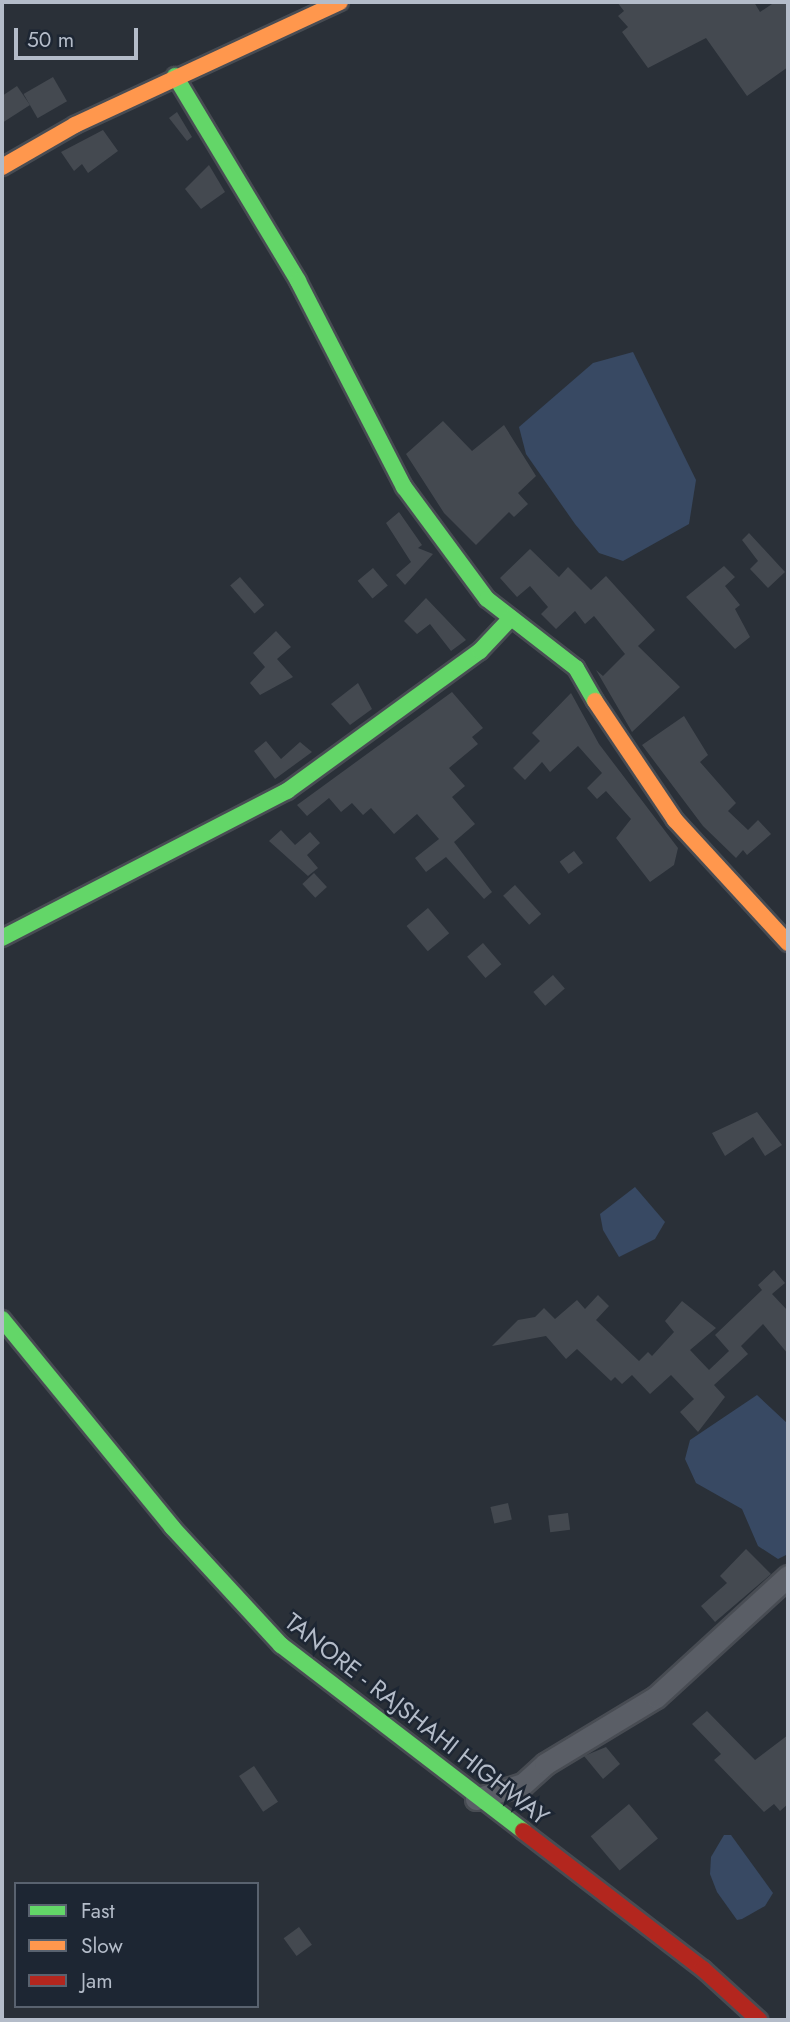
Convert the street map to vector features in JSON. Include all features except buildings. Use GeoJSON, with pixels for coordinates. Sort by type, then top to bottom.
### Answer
{"type":"FeatureCollection","features":[{"type":"Feature","properties":{"kind":"street"},"geometry":{"type":"LineString","coordinates":[[2,167],[175,76],[340,2]]}},
{"type":"Feature","properties":{"kind":"street"},"geometry":{"type":"LineString","coordinates":[[175,76],[298,281],[404,486],[487,599],[576,668],[612,734],[675,820],[788,943]]}},
{"type":"Feature","properties":{"kind":"street"},"geometry":{"type":"LineString","coordinates":[[2,938],[287,791],[480,651],[511,618]]}},
{"type":"Feature","properties":{"kind":"street","name":"TANORE - RAJSHAHI HIGHWAY"},"geometry":{"type":"LineString","coordinates":[[2,1318],[173,1527],[281,1645],[476,1799],[703,1969],[760,2020]]}},
{"type":"Feature","properties":{"kind":"street"},"geometry":{"type":"LineString","coordinates":[[476,1799],[523,1784],[545,1764],[656,1697],[788,1576]]}},
{"type":"Feature","properties":{"kind":"water"},"geometry":{"type":"Polygon","coordinates":[[[633,352],[696,480],[689,524],[623,561],[599,553],[575,524],[526,454],[519,427],[593,363],[633,352]]]}},
{"type":"Feature","properties":{"kind":"water"},"geometry":{"type":"Polygon","coordinates":[[[635,1187],[665,1222],[655,1239],[619,1257],[603,1230],[600,1214],[635,1187]]]}},
{"type":"Feature","properties":{"kind":"water"},"geometry":{"type":"Polygon","coordinates":[[[757,1395],[788,1424],[788,1554],[778,1559],[758,1546],[742,1509],[696,1483],[685,1459],[690,1440],[757,1395]]]}},
{"type":"Feature","properties":{"kind":"water"},"geometry":{"type":"Polygon","coordinates":[[[724,1835],[731,1835],[773,1893],[765,1906],[737,1920],[717,1892],[710,1874],[711,1857],[724,1835]]]}},
{"type":"Feature","properties":{"kind":"traffic: fast"},"geometry":{"type":"LineString","coordinates":[[175,76],[298,281],[404,487],[487,599],[576,668],[595,701]]}},
{"type":"Feature","properties":{"kind":"traffic: fast"},"geometry":{"type":"LineString","coordinates":[[2,938],[287,791],[480,651],[511,618]]}},
{"type":"Feature","properties":{"kind":"traffic: fast"},"geometry":{"type":"LineString","coordinates":[[2,1319],[172,1527],[281,1645],[523,1831]]}},
{"type":"Feature","properties":{"kind":"traffic: slow"},"geometry":{"type":"LineString","coordinates":[[2,167],[75,125],[340,2]]}},
{"type":"Feature","properties":{"kind":"traffic: slow"},"geometry":{"type":"LineString","coordinates":[[595,701],[675,820],[788,943]]}},
{"type":"Feature","properties":{"kind":"traffic: jam"},"geometry":{"type":"LineString","coordinates":[[523,1831],[703,1969],[759,2020]]}}]}
